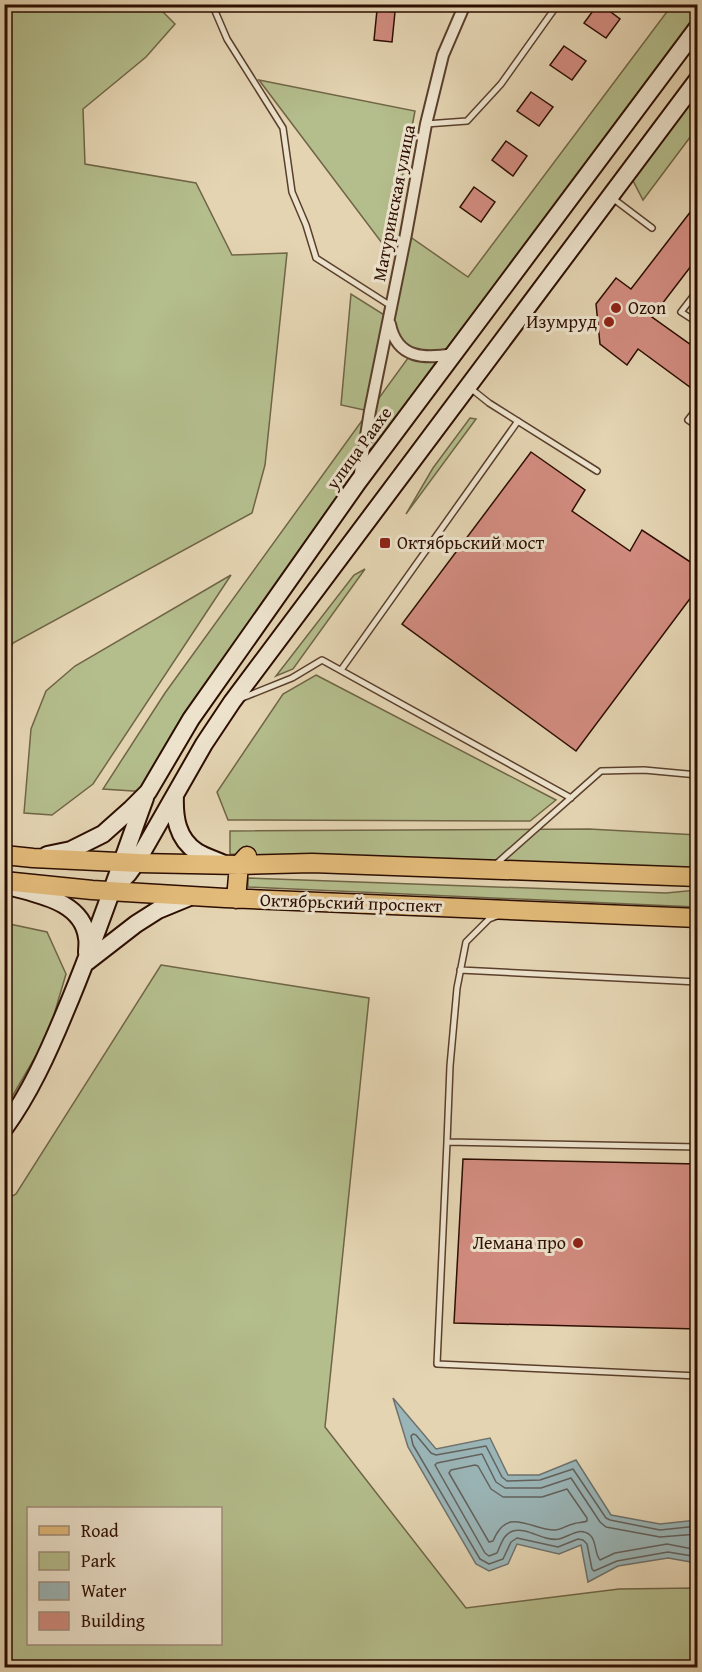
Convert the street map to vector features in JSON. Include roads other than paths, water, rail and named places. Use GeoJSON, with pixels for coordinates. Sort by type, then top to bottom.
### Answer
{"type":"FeatureCollection","features":[{"type":"Feature","properties":{"kind":"main road","name":"улица Раахе"},"geometry":{"type":"LineString","coordinates":[[33,858],[71,850],[104,834],[148,792],[191,719],[358,482],[698,27]]}},
{"type":"Feature","properties":{"kind":"main road"},"geometry":{"type":"LineString","coordinates":[[128,862],[176,792],[232,702],[698,79]]}},
{"type":"Feature","properties":{"kind":"main road"},"geometry":{"type":"LineString","coordinates":[[4,1129],[20,1108],[38,1075],[86,962],[111,891],[128,874],[128,862],[148,792]]}},
{"type":"Feature","properties":{"kind":"main road"},"geometry":{"type":"LineString","coordinates":[[176,792],[174,810],[177,826],[184,840],[197,852],[232,865]]}},
{"type":"Feature","properties":{"kind":"main road"},"geometry":{"type":"LineString","coordinates":[[4,855],[232,865],[251,854],[356,854],[371,866],[698,877]]}},
{"type":"Feature","properties":{"kind":"main road"},"geometry":{"type":"LineString","coordinates":[[232,865],[236,899]]}},
{"type":"Feature","properties":{"kind":"main road"},"geometry":{"type":"LineString","coordinates":[[4,883],[60,902],[72,911],[82,922],[88,938],[86,962]]}},
{"type":"Feature","properties":{"kind":"main road","name":"Октябрьский проспект"},"geometry":{"type":"LineString","coordinates":[[4,883],[236,899],[698,918]]}},
{"type":"Feature","properties":{"kind":"main road"},"geometry":{"type":"LineString","coordinates":[[86,962],[150,915],[192,896]]}},
{"type":"Feature","properties":{"kind":"street","name":"Матуринская улица"},"geometry":{"type":"LineString","coordinates":[[358,482],[426,124],[443,56],[465,4]]}},
{"type":"Feature","properties":{"kind":"street"},"geometry":{"type":"LineString","coordinates":[[389,318],[392,334],[399,344],[412,353],[431,358],[453,354]]}},
{"type":"Feature","properties":{"kind":"lane"},"geometry":{"type":"LineString","coordinates":[[212,4],[227,39],[283,128],[292,192],[306,225],[316,258],[391,306]]}},
{"type":"Feature","properties":{"kind":"lane"},"geometry":{"type":"LineString","coordinates":[[426,124],[467,121],[501,84],[558,4]]}},
{"type":"Feature","properties":{"kind":"lane"},"geometry":{"type":"LineString","coordinates":[[610,196],[652,228]]}},
{"type":"Feature","properties":{"kind":"lane"},"geometry":{"type":"LineString","coordinates":[[698,290],[681,312],[698,323]]}},
{"type":"Feature","properties":{"kind":"lane"},"geometry":{"type":"LineString","coordinates":[[468,386],[489,403],[597,471]]}},
{"type":"Feature","properties":{"kind":"lane"},"geometry":{"type":"LineString","coordinates":[[698,407],[688,420],[698,427]]}},
{"type":"Feature","properties":{"kind":"lane"},"geometry":{"type":"LineString","coordinates":[[341,670],[518,421]]}},
{"type":"Feature","properties":{"kind":"lane"},"geometry":{"type":"LineString","coordinates":[[232,702],[292,678],[322,660],[571,798]]}},
{"type":"Feature","properties":{"kind":"lane"},"geometry":{"type":"LineString","coordinates":[[490,870],[601,771],[644,770],[698,775]]}},
{"type":"Feature","properties":{"kind":"lane"},"geometry":{"type":"LineString","coordinates":[[510,910],[489,919],[466,942],[457,988],[450,1066],[436,1364],[698,1376]]}},
{"type":"Feature","properties":{"kind":"lane"},"geometry":{"type":"LineString","coordinates":[[460,970],[698,982]]}},
{"type":"Feature","properties":{"kind":"lane"},"geometry":{"type":"LineString","coordinates":[[447,1142],[698,1147]]}},
{"type":"Feature","properties":{"kind":"water"},"geometry":{"type":"Polygon","coordinates":[[[393,1398],[436,1449],[490,1438],[508,1475],[539,1475],[576,1460],[611,1515],[660,1524],[697,1520],[697,1563],[668,1558],[618,1566],[588,1582],[581,1545],[559,1554],[517,1544],[508,1564],[489,1571],[476,1564],[408,1447],[393,1398]]]}},
{"type":"Feature","properties":{"kind":"place","name":"Ozon"},"geometry":{"type":"Point","coordinates":[616,308]}},
{"type":"Feature","properties":{"kind":"place","name":"Изумруд"},"geometry":{"type":"Point","coordinates":[609,322]}},
{"type":"Feature","properties":{"kind":"place","name":"Октябрьский мост"},"geometry":{"type":"Point","coordinates":[385,543]}},
{"type":"Feature","properties":{"kind":"place","name":"Лемана про"},"geometry":{"type":"Point","coordinates":[578,1243]}}]}
